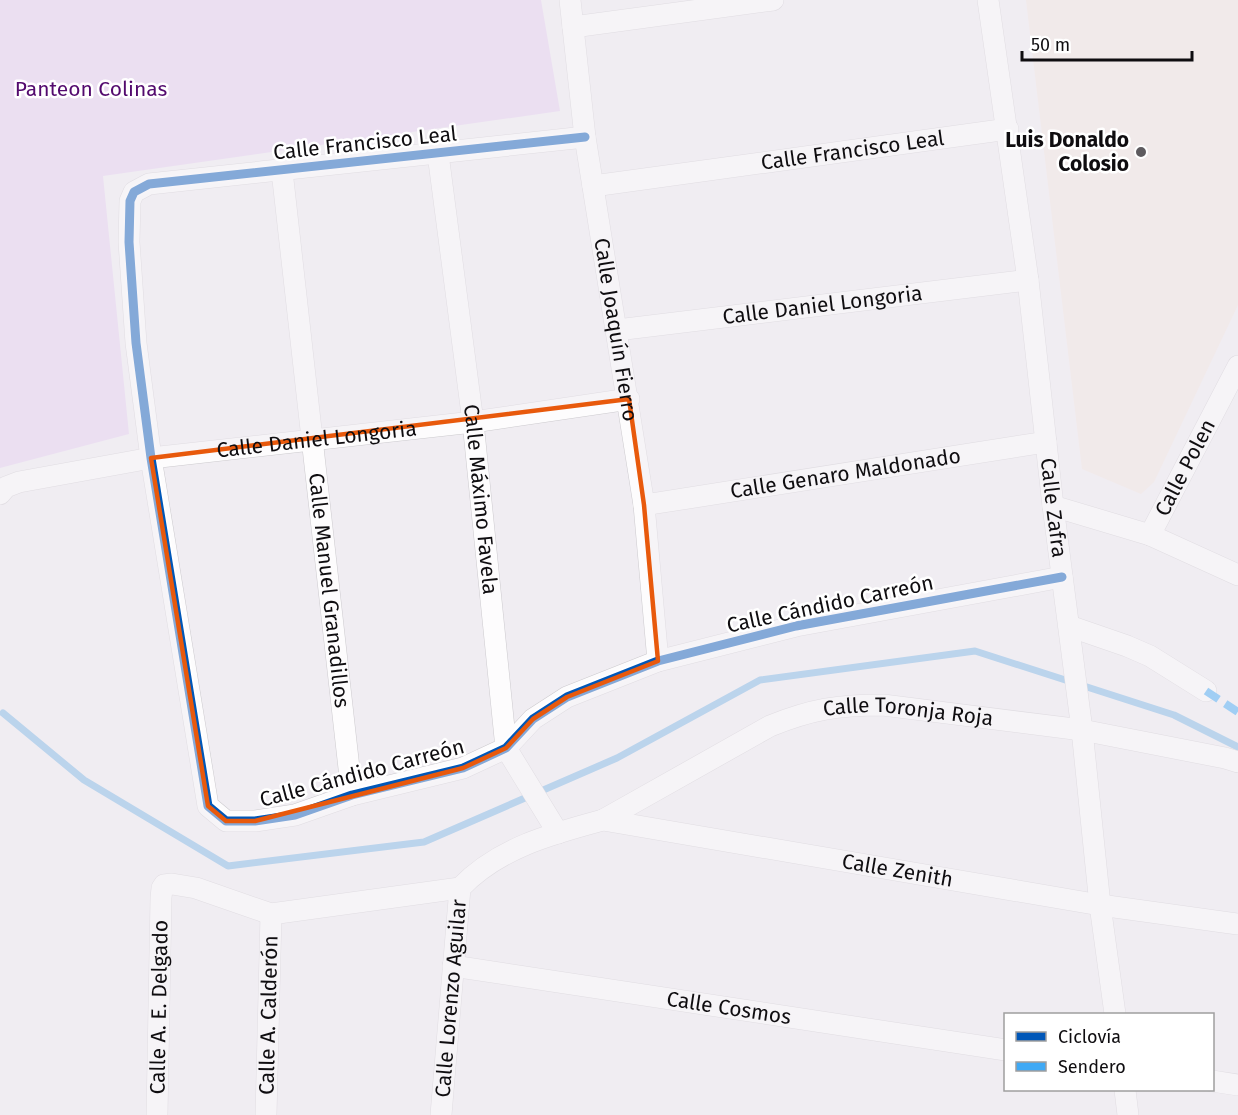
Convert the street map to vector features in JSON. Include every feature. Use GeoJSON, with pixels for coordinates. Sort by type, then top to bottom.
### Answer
{"type":"FeatureCollection","features":[{"type":"Feature","properties":{"kind":"street","name":"Calle Joaquín Fierro"},"geometry":{"type":"LineString","coordinates":[[570,0],[585,137],[644,505],[658,661]]}},
{"type":"Feature","properties":{"kind":"street"},"geometry":{"type":"LineString","coordinates":[[573,27],[773,0]]}},
{"type":"Feature","properties":{"kind":"street","name":"Calle Zafra"},"geometry":{"type":"LineString","coordinates":[[988,0],[1028,279],[1053,506],[1082,730],[1100,905],[1115,1013]]}},
{"type":"Feature","properties":{"kind":"street","name":"Calle Francisco Leal"},"geometry":{"type":"LineString","coordinates":[[593,186],[1008,129]]}},
{"type":"Feature","properties":{"kind":"street","name":"Calle Francisco Leal"},"geometry":{"type":"LineString","coordinates":[[149,184],[585,137]]}},
{"type":"Feature","properties":{"kind":"street","name":"Calle Máximo Favela"},"geometry":{"type":"LineString","coordinates":[[438,154],[473,422],[506,748],[558,833]]}},
{"type":"Feature","properties":{"kind":"street","name":"Calle Manuel Granadillos"},"geometry":{"type":"LineString","coordinates":[[282,171],[352,795]]}},
{"type":"Feature","properties":{"kind":"street","name":"Calle Cándido Carreón"},"geometry":{"type":"LineString","coordinates":[[149,184],[134,192],[130,201],[129,242],[136,344],[151,458],[208,806],[226,821],[255,821],[295,814],[352,795],[463,768],[506,748],[533,719],[567,697],[658,661],[796,626],[1062,577]]}},
{"type":"Feature","properties":{"kind":"street","name":"Calle Daniel Longoria"},"geometry":{"type":"LineString","coordinates":[[617,330],[1028,279]]}},
{"type":"Feature","properties":{"kind":"street","name":"Calle Polen"},"geometry":{"type":"LineString","coordinates":[[1150,535],[1237,372]]}},
{"type":"Feature","properties":{"kind":"street","name":"Calle Daniel Longoria"},"geometry":{"type":"LineString","coordinates":[[3,491],[19,482],[151,458],[473,422],[628,399]]}},
{"type":"Feature","properties":{"kind":"street","name":"Calle Genaro Maldonado"},"geometry":{"type":"LineString","coordinates":[[644,505],[1046,442]]}},
{"type":"Feature","properties":{"kind":"street"},"geometry":{"type":"LineString","coordinates":[[1053,506],[1150,535],[1238,575]]}},
{"type":"Feature","properties":{"kind":"street"},"geometry":{"type":"LineString","coordinates":[[1069,632],[1127,646],[1150,656],[1206,691]]}},
{"type":"Feature","properties":{"kind":"street","name":"Calle Toronja Roja"},"geometry":{"type":"LineString","coordinates":[[603,820],[770,726],[823,708],[850,705],[883,705],[1082,730],[1238,762]]}},
{"type":"Feature","properties":{"kind":"street","name":"Calle Zenith"},"geometry":{"type":"LineString","coordinates":[[558,833],[603,820],[1100,905],[1238,924]]}},
{"type":"Feature","properties":{"kind":"street","name":"Calle Lorenzo Aguilar"},"geometry":{"type":"LineString","coordinates":[[441,1115],[460,888],[473,874],[490,862],[515,848],[558,833]]}},
{"type":"Feature","properties":{"kind":"street","name":"Calle A. E. Delgado"},"geometry":{"type":"LineString","coordinates":[[157,1115],[162,888],[164,885],[171,884],[196,888],[271,914]]}},
{"type":"Feature","properties":{"kind":"street"},"geometry":{"type":"LineString","coordinates":[[271,914],[460,888]]}},
{"type":"Feature","properties":{"kind":"street","name":"Calle A. Calderón"},"geometry":{"type":"LineString","coordinates":[[266,1115],[271,914]]}},
{"type":"Feature","properties":{"kind":"street","name":"Calle Cosmos"},"geometry":{"type":"LineString","coordinates":[[453,966],[1004,1050]]}},
{"type":"Feature","properties":{"kind":"street"},"geometry":{"type":"LineString","coordinates":[[1214,1081],[1238,1085]]}},
{"type":"Feature","properties":{"kind":"street"},"geometry":{"type":"LineString","coordinates":[[1125,1091],[1128,1115]]}},
{"type":"Feature","properties":{"kind":"highlighted area"},"geometry":{"type":"Polygon","coordinates":[[[629,399],[644,505],[658,661],[567,697],[533,719],[506,748],[463,768],[255,821],[226,821],[208,806],[151,458],[629,399]]]}},
{"type":"Feature","properties":{"kind":"shaded area","name":"Luis Donaldo Colosio"},"geometry":{"type":"Polygon","coordinates":[[[1026,0],[1238,0],[1238,305],[1154,482],[1141,494],[1082,469],[1026,0]]]}},
{"type":"Feature","properties":{"kind":"green space","name":"Panteon Colinas"},"geometry":{"type":"Polygon","coordinates":[[[0,0],[541,0],[560,111],[103,176],[129,434],[0,468],[0,0]]]}},
{"type":"Feature","properties":{"kind":"waterway"},"geometry":{"type":"LineString","coordinates":[[3,713],[84,780],[228,866],[424,842],[617,758],[760,680],[975,651],[1174,715],[1238,747]]}},
{"type":"Feature","properties":{"kind":"marked path"},"geometry":{"type":"LineString","coordinates":[[1206,691],[1238,712]]}},
{"type":"Feature","properties":{"kind":"cycle path"},"geometry":{"type":"LineString","coordinates":[[585,137],[149,184],[134,192],[130,201],[129,242],[136,343],[151,458],[208,806],[226,821],[255,821],[295,815],[352,795],[463,768],[506,748],[533,719],[567,697],[658,661],[796,626],[1062,577]]}},
{"type":"Feature","properties":{"kind":"place","name":"Luis Donaldo Colosio"},"geometry":{"type":"Point","coordinates":[1141,152]}}]}
